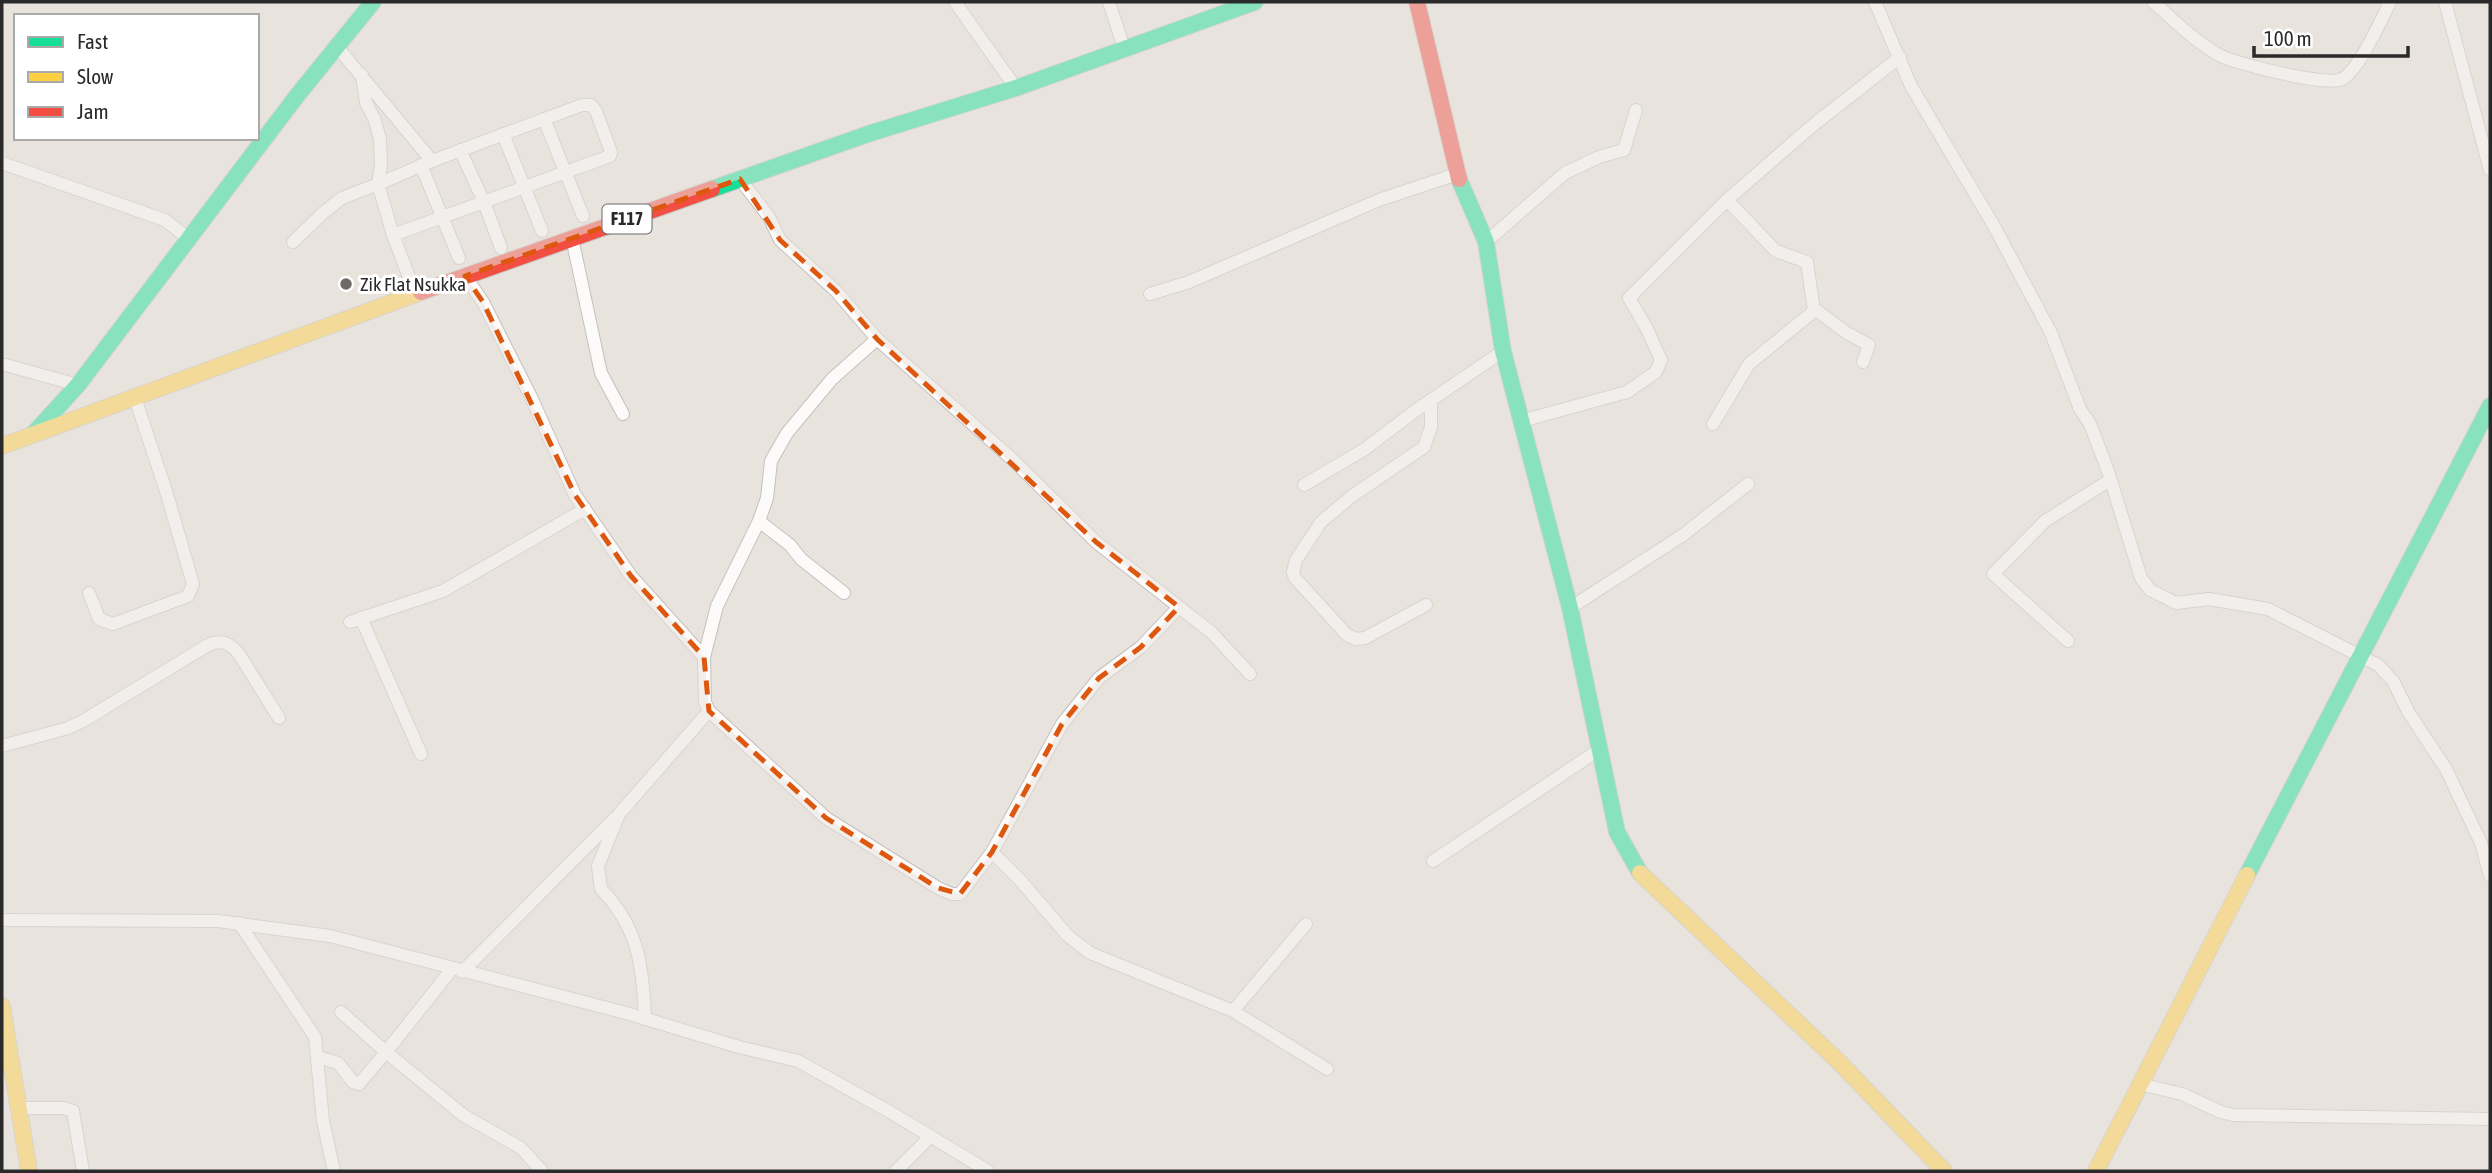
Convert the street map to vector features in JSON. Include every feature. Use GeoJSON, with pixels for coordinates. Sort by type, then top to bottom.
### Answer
{"type":"FeatureCollection","features":[{"type":"Feature","properties":{"kind":"main road"},"geometry":{"type":"LineString","coordinates":[[34,433],[78,385],[296,97],[373,2]]}},
{"type":"Feature","properties":{"kind":"main road","name":"F117"},"geometry":{"type":"LineString","coordinates":[[2,446],[465,276],[868,134],[1016,88],[1255,2]]}},
{"type":"Feature","properties":{"kind":"main road"},"geometry":{"type":"LineString","coordinates":[[1417,2],[1457,174],[1486,242],[1503,351],[1570,608],[1618,832],[1640,874],[1839,1062],[1944,1171]]}},
{"type":"Feature","properties":{"kind":"main road"},"geometry":{"type":"LineString","coordinates":[[2096,1171],[2490,406]]}},
{"type":"Feature","properties":{"kind":"main road"},"geometry":{"type":"LineString","coordinates":[[2,1006],[7,1077],[20,1108],[29,1171]]}},
{"type":"Feature","properties":{"kind":"street"},"geometry":{"type":"LineString","coordinates":[[955,2],[1016,88]]}},
{"type":"Feature","properties":{"kind":"street"},"geometry":{"type":"LineString","coordinates":[[1109,2],[1124,48]]}},
{"type":"Feature","properties":{"kind":"street"},"geometry":{"type":"LineString","coordinates":[[1875,2],[1911,86],[1994,226],[2051,333],[2080,409],[2090,424],[2141,578],[2150,590],[2176,603],[2209,599],[2268,609],[2378,665],[2393,681],[2409,713],[2446,769],[2481,843],[2490,876]]}},
{"type":"Feature","properties":{"kind":"street"},"geometry":{"type":"LineString","coordinates":[[2153,2],[2200,42],[2222,56],[2326,82],[2340,80],[2347,75],[2369,45],[2390,2]]}},
{"type":"Feature","properties":{"kind":"street"},"geometry":{"type":"LineString","coordinates":[[2445,2],[2490,170]]}},
{"type":"Feature","properties":{"kind":"street"},"geometry":{"type":"LineString","coordinates":[[338,48],[362,75],[426,163],[459,258]]}},
{"type":"Feature","properties":{"kind":"street"},"geometry":{"type":"LineString","coordinates":[[1521,421],[1627,392],[1656,372],[1661,360],[1629,298],[1727,200],[1812,126],[1900,57]]}},
{"type":"Feature","properties":{"kind":"street"},"geometry":{"type":"LineString","coordinates":[[362,75],[366,103],[380,139],[381,165],[377,184],[409,277]]}},
{"type":"Feature","properties":{"kind":"street"},"geometry":{"type":"LineString","coordinates":[[293,242],[342,198],[426,163],[582,105],[590,105],[596,111],[611,152],[610,156],[393,235]]}},
{"type":"Feature","properties":{"kind":"street"},"geometry":{"type":"LineString","coordinates":[[1486,242],[1565,173],[1599,157],[1624,150],[1636,110]]}},
{"type":"Feature","properties":{"kind":"street"},"geometry":{"type":"LineString","coordinates":[[544,119],[583,216]]}},
{"type":"Feature","properties":{"kind":"street"},"geometry":{"type":"LineString","coordinates":[[503,134],[542,231]]}},
{"type":"Feature","properties":{"kind":"street"},"geometry":{"type":"LineString","coordinates":[[460,150],[501,248]]}},
{"type":"Feature","properties":{"kind":"street"},"geometry":{"type":"LineString","coordinates":[[2,163],[165,220],[189,239]]}},
{"type":"Feature","properties":{"kind":"street"},"geometry":{"type":"LineString","coordinates":[[1150,294],[1189,282],[1379,200],[1457,174]]}},
{"type":"Feature","properties":{"kind":"street"},"geometry":{"type":"LineString","coordinates":[[740,179],[769,217],[780,240],[836,291],[877,339],[1013,460],[1096,542],[1211,632],[1250,674]]}},
{"type":"Feature","properties":{"kind":"street"},"geometry":{"type":"LineString","coordinates":[[1727,200],[1776,251],[1807,262],[1814,311]]}},
{"type":"Feature","properties":{"kind":"street"},"geometry":{"type":"LineString","coordinates":[[572,239],[601,373],[623,414]]}},
{"type":"Feature","properties":{"kind":"street"},"geometry":{"type":"LineString","coordinates":[[465,276],[483,302],[532,399],[575,495],[631,576],[704,657]]}},
{"type":"Feature","properties":{"kind":"street"},"geometry":{"type":"LineString","coordinates":[[1814,311],[1869,345],[1863,362]]}},
{"type":"Feature","properties":{"kind":"street"},"geometry":{"type":"LineString","coordinates":[[1713,424],[1749,364],[1814,311]]}},
{"type":"Feature","properties":{"kind":"street"},"geometry":{"type":"LineString","coordinates":[[877,339],[832,379],[787,433],[771,461],[767,498],[759,521],[717,606],[704,657],[705,702],[709,711],[826,818],[938,888],[952,894],[960,894],[992,852],[1062,724],[1098,678],[1142,648],[1179,607]]}},
{"type":"Feature","properties":{"kind":"street"},"geometry":{"type":"LineString","coordinates":[[1304,485],[1365,449],[1503,351]]}},
{"type":"Feature","properties":{"kind":"street"},"geometry":{"type":"LineString","coordinates":[[2,364],[78,385]]}},
{"type":"Feature","properties":{"kind":"street"},"geometry":{"type":"LineString","coordinates":[[89,593],[99,619],[113,624],[188,596],[192,584],[166,491],[135,398]]}},
{"type":"Feature","properties":{"kind":"street"},"geometry":{"type":"LineString","coordinates":[[1426,605],[1365,638],[1356,639],[1347,635],[1295,578],[1293,572],[1296,559],[1321,522],[1352,496],[1424,447],[1431,428],[1432,400]]}},
{"type":"Feature","properties":{"kind":"street"},"geometry":{"type":"LineString","coordinates":[[2068,641],[1993,574],[2045,521],[2110,480]]}},
{"type":"Feature","properties":{"kind":"street"},"geometry":{"type":"LineString","coordinates":[[1570,608],[1683,535],[1748,484]]}},
{"type":"Feature","properties":{"kind":"street"},"geometry":{"type":"LineString","coordinates":[[421,754],[356,620],[443,591],[585,509]]}},
{"type":"Feature","properties":{"kind":"street"},"geometry":{"type":"LineString","coordinates":[[759,521],[844,593]]}},
{"type":"Feature","properties":{"kind":"street"},"geometry":{"type":"LineString","coordinates":[[2,746],[68,729],[197,651],[219,641],[232,646],[239,654],[279,718]]}},
{"type":"Feature","properties":{"kind":"street"},"geometry":{"type":"LineString","coordinates":[[318,1057],[338,1063],[353,1082],[359,1084],[457,970],[619,814],[709,711]]}},
{"type":"Feature","properties":{"kind":"street"},"geometry":{"type":"LineString","coordinates":[[1433,861],[1600,749]]}},
{"type":"Feature","properties":{"kind":"street"},"geometry":{"type":"LineString","coordinates":[[619,814],[598,866],[600,889],[614,902],[639,950],[644,973],[646,1019]]}},
{"type":"Feature","properties":{"kind":"street"},"geometry":{"type":"LineString","coordinates":[[992,852],[1067,935],[1090,953],[1233,1011],[1327,1069]]}},
{"type":"Feature","properties":{"kind":"street"},"geometry":{"type":"LineString","coordinates":[[2,920],[239,923],[330,936],[798,1061],[988,1171]]}},
{"type":"Feature","properties":{"kind":"street"},"geometry":{"type":"LineString","coordinates":[[239,923],[315,1037],[323,1121],[334,1171]]}},
{"type":"Feature","properties":{"kind":"street"},"geometry":{"type":"LineString","coordinates":[[1233,1011],[1306,924]]}},
{"type":"Feature","properties":{"kind":"street"},"geometry":{"type":"LineString","coordinates":[[341,1012],[463,1115],[521,1148],[542,1171]]}},
{"type":"Feature","properties":{"kind":"street"},"geometry":{"type":"LineString","coordinates":[[2139,1084],[2182,1094],[2233,1115],[2490,1119]]}},
{"type":"Feature","properties":{"kind":"street"},"geometry":{"type":"LineString","coordinates":[[20,1108],[64,1108],[73,1111],[83,1171]]}},
{"type":"Feature","properties":{"kind":"street"},"geometry":{"type":"LineString","coordinates":[[896,1171],[930,1137]]}},
{"type":"Feature","properties":{"kind":"highlighted area"},"geometry":{"type":"Polygon","coordinates":[[[740,179],[780,240],[836,291],[877,339],[1096,542],[1179,607],[1141,647],[1099,678],[1062,724],[992,852],[960,894],[938,888],[826,818],[709,711],[704,657],[631,576],[575,495],[483,302],[465,276],[740,179]]]}},
{"type":"Feature","properties":{"kind":"traffic: fast"},"geometry":{"type":"LineString","coordinates":[[34,433],[78,385],[296,97],[373,2]]}},
{"type":"Feature","properties":{"kind":"traffic: fast"},"geometry":{"type":"LineString","coordinates":[[712,189],[868,134],[1016,88],[1255,2]]}},
{"type":"Feature","properties":{"kind":"traffic: fast"},"geometry":{"type":"LineString","coordinates":[[1459,179],[1486,242],[1503,351],[1570,608],[1617,832],[1640,873]]}},
{"type":"Feature","properties":{"kind":"traffic: fast"},"geometry":{"type":"LineString","coordinates":[[2247,875],[2490,406]]}},
{"type":"Feature","properties":{"kind":"traffic: slow"},"geometry":{"type":"LineString","coordinates":[[2,446],[421,292]]}},
{"type":"Feature","properties":{"kind":"traffic: slow"},"geometry":{"type":"LineString","coordinates":[[1640,873],[1839,1062],[1944,1171]]}},
{"type":"Feature","properties":{"kind":"traffic: slow"},"geometry":{"type":"LineString","coordinates":[[2096,1171],[2247,875]]}},
{"type":"Feature","properties":{"kind":"traffic: slow"},"geometry":{"type":"LineString","coordinates":[[2,1006],[29,1171]]}},
{"type":"Feature","properties":{"kind":"traffic: jam"},"geometry":{"type":"LineString","coordinates":[[1417,2],[1459,179]]}},
{"type":"Feature","properties":{"kind":"traffic: jam"},"geometry":{"type":"LineString","coordinates":[[421,292],[712,189]]}},
{"type":"Feature","properties":{"kind":"place","name":"Zik Flat Nsukka"},"geometry":{"type":"Point","coordinates":[346,284]}}]}
